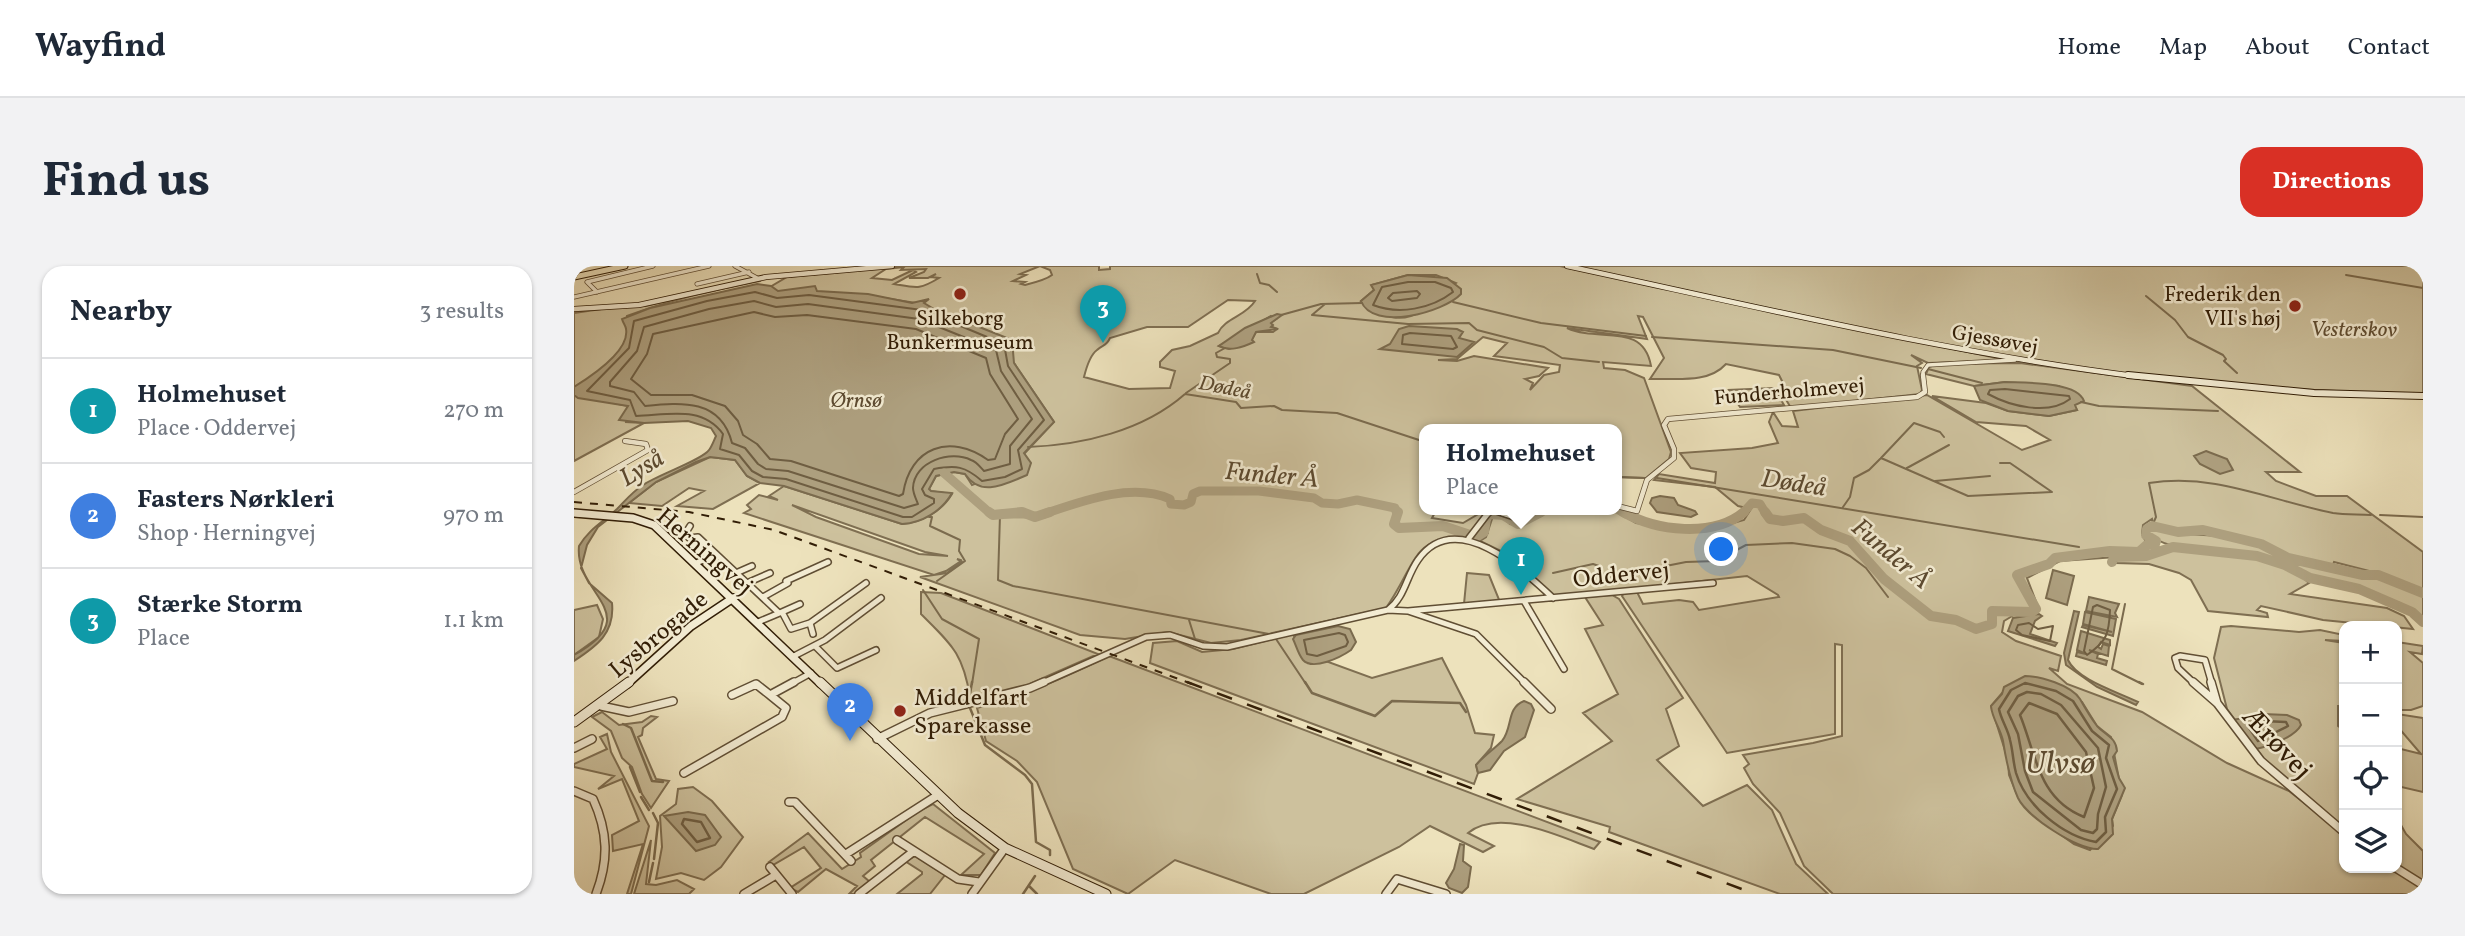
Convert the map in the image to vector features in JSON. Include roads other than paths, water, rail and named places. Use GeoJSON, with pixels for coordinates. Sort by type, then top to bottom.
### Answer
{"type":"FeatureCollection","features":[{"type":"Feature","properties":{"kind":"main road"},"geometry":{"type":"LineString","coordinates":[[575,276],[621,266]]}},
{"type":"Feature","properties":{"kind":"street"},"geometry":{"type":"LineString","coordinates":[[597,292],[587,282],[653,266]]}},
{"type":"Feature","properties":{"kind":"street"},"geometry":{"type":"LineString","coordinates":[[672,266],[681,272]]}},
{"type":"Feature","properties":{"kind":"street"},"geometry":{"type":"LineString","coordinates":[[574,297],[709,266]]}},
{"type":"Feature","properties":{"kind":"street"},"geometry":{"type":"LineString","coordinates":[[735,266],[757,278]]}},
{"type":"Feature","properties":{"kind":"street"},"geometry":{"type":"LineString","coordinates":[[574,309],[646,302],[757,278],[892,266]]}},
{"type":"Feature","properties":{"kind":"street","name":"Gjessøvej"},"geometry":{"type":"LineString","coordinates":[[1567,266],[2015,360],[2241,388],[2423,396]]}},
{"type":"Feature","properties":{"kind":"street"},"geometry":{"type":"LineString","coordinates":[[697,284],[749,272]]}},
{"type":"Feature","properties":{"kind":"street","name":"Funderholmevej"},"geometry":{"type":"LineString","coordinates":[[1622,507],[1637,511],[1647,480],[1674,458],[1674,449],[1664,425],[1668,419],[1917,397],[1925,392],[1923,372],[1928,365],[2015,360]]}},
{"type":"Feature","properties":{"kind":"street"},"geometry":{"type":"LineString","coordinates":[[574,492],[648,450],[646,444],[625,441]]}},
{"type":"Feature","properties":{"kind":"street","name":"Herningvej"},"geometry":{"type":"LineString","coordinates":[[574,513],[643,520],[654,525],[938,795],[1005,848],[1105,894]]}},
{"type":"Feature","properties":{"kind":"street"},"geometry":{"type":"LineString","coordinates":[[1472,536],[1484,515]]}},
{"type":"Feature","properties":{"kind":"street"},"geometry":{"type":"LineString","coordinates":[[690,526],[685,534],[690,538],[698,537],[780,612],[791,629],[810,623],[866,583]]}},
{"type":"Feature","properties":{"kind":"street"},"geometry":{"type":"LineString","coordinates":[[1388,610],[1397,603],[1425,551],[1438,543],[1472,536],[1516,564],[1553,598]]}},
{"type":"Feature","properties":{"kind":"street"},"geometry":{"type":"LineString","coordinates":[[696,563],[716,555]]}},
{"type":"Feature","properties":{"kind":"street"},"geometry":{"type":"LineString","coordinates":[[763,597],[783,589],[788,583],[786,581],[828,562]]}},
{"type":"Feature","properties":{"kind":"street"},"geometry":{"type":"LineString","coordinates":[[736,573],[752,566]]}},
{"type":"Feature","properties":{"kind":"street"},"geometry":{"type":"LineString","coordinates":[[747,583],[770,573]]}},
{"type":"Feature","properties":{"kind":"street","name":"Oddervej"},"geometry":{"type":"LineString","coordinates":[[1408,611],[1713,583]]}},
{"type":"Feature","properties":{"kind":"street","name":"Lysbrogade"},"geometry":{"type":"LineString","coordinates":[[574,722],[601,706],[679,637],[733,598]]}},
{"type":"Feature","properties":{"kind":"street"},"geometry":{"type":"LineString","coordinates":[[794,656],[815,646],[881,598]]}},
{"type":"Feature","properties":{"kind":"street"},"geometry":{"type":"LineString","coordinates":[[1524,601],[1564,669]]}},
{"type":"Feature","properties":{"kind":"street"},"geometry":{"type":"LineString","coordinates":[[758,622],[800,604]]}},
{"type":"Feature","properties":{"kind":"street"},"geometry":{"type":"LineString","coordinates":[[877,738],[930,713],[1030,688],[1146,637],[1170,635],[1203,646],[1227,647],[1388,610],[1408,611],[1476,634],[1551,709]]}},
{"type":"Feature","properties":{"kind":"street"},"geometry":{"type":"LineString","coordinates":[[810,623],[813,634]]}},
{"type":"Feature","properties":{"kind":"street"},"geometry":{"type":"LineString","coordinates":[[815,646],[836,668],[876,650]]}},
{"type":"Feature","properties":{"kind":"street","name":"Ærøvej"},"geometry":{"type":"LineString","coordinates":[[2217,704],[2205,660],[2180,656],[2175,658],[2178,668],[2217,704],[2261,761],[2339,828]]}},
{"type":"Feature","properties":{"kind":"street"},"geometry":{"type":"LineString","coordinates":[[770,695],[811,673]]}},
{"type":"Feature","properties":{"kind":"street"},"geometry":{"type":"LineString","coordinates":[[684,773],[782,717],[786,712],[786,708],[756,684],[732,695]]}},
{"type":"Feature","properties":{"kind":"street"},"geometry":{"type":"LineString","coordinates":[[601,706],[629,712],[673,701]]}},
{"type":"Feature","properties":{"kind":"street"},"geometry":{"type":"LineString","coordinates":[[574,748],[592,738]]}},
{"type":"Feature","properties":{"kind":"street"},"geometry":{"type":"LineString","coordinates":[[574,791],[593,799],[604,820],[607,859],[596,894]]}},
{"type":"Feature","properties":{"kind":"street"},"geometry":{"type":"LineString","coordinates":[[789,802],[795,802],[849,858],[938,795]]}},
{"type":"Feature","properties":{"kind":"street"},"geometry":{"type":"LineString","coordinates":[[897,840],[958,879],[979,882]]}},
{"type":"Feature","properties":{"kind":"street"},"geometry":{"type":"LineString","coordinates":[[972,894],[1005,848]]}},
{"type":"Feature","properties":{"kind":"street"},"geometry":{"type":"LineString","coordinates":[[859,894],[914,851]]}},
{"type":"Feature","properties":{"kind":"street"},"geometry":{"type":"LineString","coordinates":[[770,867],[792,894]]}},
{"type":"Feature","properties":{"kind":"street"},"geometry":{"type":"LineString","coordinates":[[2402,872],[2423,885]]}},
{"type":"Feature","properties":{"kind":"street"},"geometry":{"type":"LineString","coordinates":[[744,894],[776,875]]}},
{"type":"Feature","properties":{"kind":"street"},"geometry":{"type":"LineString","coordinates":[[1386,894],[1397,879],[1446,894]]}},
{"type":"Feature","properties":{"kind":"water"},"geometry":{"type":"Polygon","coordinates":[[[1408,275],[1447,278],[1461,289],[1461,294],[1440,307],[1409,316],[1379,316],[1368,310],[1361,301],[1374,290],[1371,285],[1408,275]]]}},
{"type":"Feature","properties":{"kind":"water","name":"Ørnsø"},"geometry":{"type":"Polygon","coordinates":[[[757,284],[771,286],[778,291],[815,286],[817,291],[868,294],[912,303],[929,299],[924,303],[934,309],[1012,340],[1014,363],[1054,422],[1024,453],[1031,463],[1027,475],[994,487],[978,486],[965,474],[954,472],[936,476],[929,489],[952,493],[948,499],[931,515],[902,524],[784,486],[760,483],[747,476],[735,460],[710,457],[656,482],[598,527],[587,545],[582,566],[579,546],[592,530],[643,485],[705,454],[716,436],[711,428],[688,421],[644,423],[619,420],[628,406],[578,398],[574,395],[574,387],[608,362],[622,346],[626,329],[622,319],[650,308],[757,284]]]}},
{"type":"Feature","properties":{"kind":"water"},"geometry":{"type":"Polygon","coordinates":[[[1277,314],[1282,315],[1271,323],[1271,327],[1278,329],[1256,332],[1252,340],[1254,342],[1241,347],[1228,349],[1219,346],[1245,328],[1277,314]]]}},
{"type":"Feature","properties":{"kind":"water"},"geometry":{"type":"Polygon","coordinates":[[[1409,326],[1457,329],[1463,332],[1459,338],[1474,342],[1457,357],[1380,349],[1390,344],[1399,329],[1409,326]]]}},
{"type":"Feature","properties":{"kind":"water"},"geometry":{"type":"Polygon","coordinates":[[[2005,382],[2061,386],[2079,394],[2084,401],[2075,405],[2077,410],[2049,416],[2008,411],[1980,400],[1974,386],[2005,382]]]}},
{"type":"Feature","properties":{"kind":"water"},"geometry":{"type":"Polygon","coordinates":[[[2206,451],[2227,459],[2233,470],[2220,474],[2200,464],[2194,456],[2206,451]]]}},
{"type":"Feature","properties":{"kind":"water"},"geometry":{"type":"Polygon","coordinates":[[[1652,498],[1674,498],[1678,505],[1697,514],[1691,517],[1657,512],[1650,503],[1652,498]]]}},
{"type":"Feature","properties":{"kind":"water"},"geometry":{"type":"Polygon","coordinates":[[[2053,570],[2074,576],[2067,605],[2046,598],[2053,570]]]}},
{"type":"Feature","properties":{"kind":"water"},"geometry":{"type":"Polygon","coordinates":[[[590,584],[612,603],[611,623],[603,638],[574,661],[574,655],[595,641],[605,628],[607,615],[590,584]]]}},
{"type":"Feature","properties":{"kind":"water"},"geometry":{"type":"Polygon","coordinates":[[[2089,597],[2119,604],[2115,613],[2117,617],[2086,611],[2089,597]]]}},
{"type":"Feature","properties":{"kind":"water"},"geometry":{"type":"Polygon","coordinates":[[[2074,611],[2079,612],[2068,660],[2080,674],[2138,702],[2136,705],[2097,687],[2066,665],[2064,653],[2074,611]]]}},
{"type":"Feature","properties":{"kind":"water"},"geometry":{"type":"Polygon","coordinates":[[[2085,612],[2116,619],[2113,636],[2082,627],[2083,625],[2112,632],[2083,624],[2085,612]]]}},
{"type":"Feature","properties":{"kind":"water"},"geometry":{"type":"Polygon","coordinates":[[[2039,614],[2042,616],[2035,621],[2030,634],[2057,643],[2055,646],[2008,631],[2013,618],[2039,614]]]}},
{"type":"Feature","properties":{"kind":"water"},"geometry":{"type":"Polygon","coordinates":[[[1338,626],[1350,629],[1356,642],[1351,650],[1320,664],[1303,660],[1293,639],[1296,635],[1338,626]]]}},
{"type":"Feature","properties":{"kind":"water"},"geometry":{"type":"Polygon","coordinates":[[[2081,631],[2110,640],[2110,645],[2101,642],[2098,647],[2101,649],[2103,644],[2109,646],[2108,656],[2089,650],[2098,654],[2097,658],[2107,661],[2106,665],[2076,656],[2077,652],[2086,654],[2077,650],[2081,631]]]}},
{"type":"Feature","properties":{"kind":"water","name":"Ulvsø"},"geometry":{"type":"Polygon","coordinates":[[[2025,676],[2047,680],[2076,694],[2097,726],[2115,743],[2117,751],[2113,757],[2125,788],[2112,819],[2113,834],[2098,849],[2078,844],[2054,831],[2031,814],[2018,798],[1991,706],[2002,694],[2004,687],[2025,676]]]}},
{"type":"Feature","properties":{"kind":"water"},"geometry":{"type":"Polygon","coordinates":[[[1524,701],[1531,704],[1534,710],[1525,737],[1504,751],[1490,770],[1478,773],[1476,765],[1502,741],[1512,713],[1518,704],[1524,701]]]}},
{"type":"Feature","properties":{"kind":"water"},"geometry":{"type":"Polygon","coordinates":[[[2263,714],[2287,715],[2299,720],[2301,725],[2274,744],[2255,749],[2233,720],[2263,714]]]}},
{"type":"Feature","properties":{"kind":"water"},"geometry":{"type":"Polygon","coordinates":[[[688,812],[705,815],[721,837],[715,845],[696,851],[664,816],[688,812]]]}},
{"type":"Feature","properties":{"kind":"water"},"geometry":{"type":"Polygon","coordinates":[[[1460,844],[1464,845],[1463,861],[1471,867],[1468,887],[1462,893],[1449,888],[1446,883],[1454,869],[1460,844]]]}},
{"type":"Feature","properties":{"kind":"waterway"},"geometry":{"type":"LineString","coordinates":[[1257,274],[1260,283],[1269,285],[1277,292]]}},
{"type":"Feature","properties":{"kind":"waterway"},"geometry":{"type":"LineString","coordinates":[[2346,275],[2423,288]]}},
{"type":"Feature","properties":{"kind":"waterway"},"geometry":{"type":"LineString","coordinates":[[2146,296],[2175,320],[2188,337],[2223,355],[2226,359],[2224,361],[2237,373]]}},
{"type":"Feature","properties":{"kind":"waterway"},"geometry":{"type":"LineString","coordinates":[[1453,302],[1541,323],[1646,336]]}},
{"type":"Feature","properties":{"kind":"waterway"},"geometry":{"type":"LineString","coordinates":[[1281,315],[1321,304],[1362,303]]}},
{"type":"Feature","properties":{"kind":"waterway"},"geometry":{"type":"LineString","coordinates":[[1325,304],[1312,315],[1408,324],[1469,323],[1477,330],[1544,347],[1562,358],[1599,362]]}},
{"type":"Feature","properties":{"kind":"waterway"},"geometry":{"type":"LineString","coordinates":[[1652,337],[1833,350],[1921,368]]}},
{"type":"Feature","properties":{"kind":"waterway"},"geometry":{"type":"LineString","coordinates":[[1186,393],[1230,363],[1230,359],[1217,357],[1216,353],[1225,348]]}},
{"type":"Feature","properties":{"kind":"waterway"},"geometry":{"type":"LineString","coordinates":[[1928,369],[1982,383]]}},
{"type":"Feature","properties":{"kind":"waterway","name":"Dødeå"},"geometry":{"type":"LineString","coordinates":[[1028,447],[1069,443],[1111,434],[1150,418],[1185,394],[1236,402],[1241,408],[1274,406],[1282,410],[1337,413],[1419,440]]}},
{"type":"Feature","properties":{"kind":"waterway"},"geometry":{"type":"LineString","coordinates":[[2081,402],[2099,406],[2218,411]]}},
{"type":"Feature","properties":{"kind":"waterway"},"geometry":{"type":"LineString","coordinates":[[1881,458],[1914,423],[1940,432],[1944,437]]}},
{"type":"Feature","properties":{"kind":"waterway"},"geometry":{"type":"LineString","coordinates":[[1907,468],[1949,445]]}},
{"type":"Feature","properties":{"kind":"waterway"},"geometry":{"type":"LineString","coordinates":[[1843,507],[1850,497],[1854,478],[1869,470],[1881,458]]}},
{"type":"Feature","properties":{"kind":"waterway"},"geometry":{"type":"LineString","coordinates":[[1881,458],[1968,496],[2052,492],[2010,463],[2000,463]]}},
{"type":"Feature","properties":{"kind":"waterway","name":"Funder Å"},"geometry":{"type":"LineString","coordinates":[[944,473],[991,514]]}},
{"type":"Feature","properties":{"kind":"waterway"},"geometry":{"type":"LineString","coordinates":[[1935,481],[1990,476]]}},
{"type":"Feature","properties":{"kind":"waterway","name":"Dødeå"},"geometry":{"type":"LineString","coordinates":[[1622,477],[1644,478]]}},
{"type":"Feature","properties":{"kind":"waterway"},"geometry":{"type":"LineString","coordinates":[[1657,478],[2079,547]]}},
{"type":"Feature","properties":{"kind":"waterway"},"geometry":{"type":"LineString","coordinates":[[2152,526],[2156,517],[2149,483],[2174,481],[2242,489],[2333,513],[2371,515]]}},
{"type":"Feature","properties":{"kind":"waterway","name":"Funder Å"},"geometry":{"type":"LineString","coordinates":[[1044,514],[1091,499],[1123,493],[1155,494],[1170,499],[1171,504],[1184,505],[1191,502],[1193,494],[1200,491],[1259,491],[1338,504],[1357,500],[1395,508],[1397,514]]}},
{"type":"Feature","properties":{"kind":"waterway","name":"Funder Å"},"geometry":{"type":"LineString","coordinates":[[1744,512],[1752,503],[1760,504],[1766,514]]}},
{"type":"Feature","properties":{"kind":"waterway","name":"Funder Å"},"geometry":{"type":"LineString","coordinates":[[989,512],[993,515],[1022,512],[1035,517],[1044,514]]}},
{"type":"Feature","properties":{"kind":"waterway","name":"Funder Å"},"geometry":{"type":"LineString","coordinates":[[1044,514],[1050,512]]}},
{"type":"Feature","properties":{"kind":"waterway","name":"Funder Å"},"geometry":{"type":"LineString","coordinates":[[1398,512],[1394,524],[1399,528],[1443,526],[1476,537],[1484,532],[1489,515]]}},
{"type":"Feature","properties":{"kind":"waterway","name":"Funder Å"},"geometry":{"type":"LineString","coordinates":[[1622,512],[1626,514]]}},
{"type":"Feature","properties":{"kind":"waterway","name":"Funder Å"},"geometry":{"type":"LineString","coordinates":[[1623,512],[1651,524],[1684,529],[1717,526],[1744,512]]}},
{"type":"Feature","properties":{"kind":"waterway","name":"Funder Å"},"geometry":{"type":"LineString","coordinates":[[1765,512],[1770,519],[1783,521],[1804,518],[1821,530],[1850,541],[1884,579],[1931,616],[1956,620],[1976,629],[1992,624],[1992,611],[2032,612],[2036,609],[2017,575],[2049,564],[2055,558],[2110,551],[2139,552],[2148,544],[2155,544],[2156,541],[2146,535],[2147,529],[2152,526],[2178,532],[2203,530],[2261,544],[2288,558],[2363,575],[2378,575],[2423,593]]}},
{"type":"Feature","properties":{"kind":"waterway","name":"Funder Å"},"geometry":{"type":"LineString","coordinates":[[1006,514],[1026,514]]}},
{"type":"Feature","properties":{"kind":"waterway"},"geometry":{"type":"LineString","coordinates":[[1000,515],[998,580],[1013,586],[1269,634]]}},
{"type":"Feature","properties":{"kind":"waterway","name":"Funder Å"},"geometry":{"type":"LineString","coordinates":[[1503,515],[1518,524],[1535,515]]}},
{"type":"Feature","properties":{"kind":"waterway"},"geometry":{"type":"LineString","coordinates":[[2380,515],[2423,517]]}},
{"type":"Feature","properties":{"kind":"waterway"},"geometry":{"type":"LineString","coordinates":[[929,517],[932,517],[930,526],[960,540],[959,551],[965,561],[937,581]]}},
{"type":"Feature","properties":{"kind":"waterway"},"geometry":{"type":"LineString","coordinates":[[1553,573],[1593,564],[1599,566],[1605,578],[1686,562],[1716,561],[1746,545],[1792,543],[1835,549],[1850,556],[1866,568],[1888,597]]}},
{"type":"Feature","properties":{"kind":"waterway"},"geometry":{"type":"LineString","coordinates":[[2112,562],[2114,557],[2146,556],[2173,547],[2257,556],[2285,565],[2310,578],[2359,589],[2412,612],[2423,622]]}},
{"type":"Feature","properties":{"kind":"waterway"},"geometry":{"type":"LineString","coordinates":[[923,590],[942,619],[979,639],[972,684]]}},
{"type":"Feature","properties":{"kind":"waterway"},"geometry":{"type":"LineString","coordinates":[[2125,604],[2112,669],[2142,684]]}},
{"type":"Feature","properties":{"kind":"waterway"},"geometry":{"type":"LineString","coordinates":[[1189,620],[1195,639]]}},
{"type":"Feature","properties":{"kind":"waterway"},"geometry":{"type":"LineString","coordinates":[[1276,639],[1306,684]]}},
{"type":"Feature","properties":{"kind":"waterway"},"geometry":{"type":"LineString","coordinates":[[969,700],[972,682]]}},
{"type":"Feature","properties":{"kind":"waterway"},"geometry":{"type":"LineString","coordinates":[[1305,682],[1312,693],[1375,716],[1392,701],[1460,703],[1466,712]]}},
{"type":"Feature","properties":{"kind":"waterway"},"geometry":{"type":"LineString","coordinates":[[2139,682],[2143,684]]}},
{"type":"Feature","properties":{"kind":"waterway"},"geometry":{"type":"LineString","coordinates":[[970,708],[985,745],[1025,775],[1032,784],[1036,842],[1050,850],[1050,855]]}},
{"type":"Feature","properties":{"kind":"waterway"},"geometry":{"type":"LineString","coordinates":[[623,724],[631,728],[652,781],[663,782]]}},
{"type":"Feature","properties":{"kind":"waterway"},"geometry":{"type":"LineString","coordinates":[[630,767],[640,792]]}},
{"type":"Feature","properties":{"kind":"waterway"},"geometry":{"type":"LineString","coordinates":[[641,797],[649,810]]}},
{"type":"Feature","properties":{"kind":"waterway"},"geometry":{"type":"LineString","coordinates":[[653,813],[658,823],[654,859]]}},
{"type":"Feature","properties":{"kind":"waterway"},"geometry":{"type":"LineString","coordinates":[[649,882],[653,863]]}},
{"type":"Feature","properties":{"kind":"waterway"},"geometry":{"type":"LineString","coordinates":[[1023,894],[1035,876]]}},
{"type":"Feature","properties":{"kind":"waterway"},"geometry":{"type":"LineString","coordinates":[[1029,886],[1037,894]]}},
{"type":"Feature","properties":{"kind":"railway"},"geometry":{"type":"LineString","coordinates":[[574,502],[689,512],[774,530],[1192,684]]}},
{"type":"Feature","properties":{"kind":"railway"},"geometry":{"type":"LineString","coordinates":[[1187,682],[1755,894]]}},
{"type":"Feature","properties":{"kind":"place","name":"Silkeborg Bunkermuseum"},"geometry":{"type":"Point","coordinates":[960,294]}},
{"type":"Feature","properties":{"kind":"place","name":"Frederik den VII's høj"},"geometry":{"type":"Point","coordinates":[2295,306]}},
{"type":"Feature","properties":{"kind":"place","name":"Stærke Storm"},"geometry":{"type":"Point","coordinates":[1103,343]}},
{"type":"Feature","properties":{"kind":"place","name":"Holmehuset"},"geometry":{"type":"Point","coordinates":[1521,595]}},
{"type":"Feature","properties":{"kind":"place","name":"Middelfart Sparekasse"},"geometry":{"type":"Point","coordinates":[900,711]}},
{"type":"Feature","properties":{"kind":"place","name":"Fasters Nørkleri"},"geometry":{"type":"Point","coordinates":[850,741]}},
{"type":"Feature","properties":{"kind":"park label","name":"Vesterskov"},"geometry":{"type":"Point","coordinates":[2354,329]}},
{"type":"Feature","properties":{"kind":"water label","name":"Lyså"},"geometry":{"type":"Point","coordinates":[641,467]}}]}
